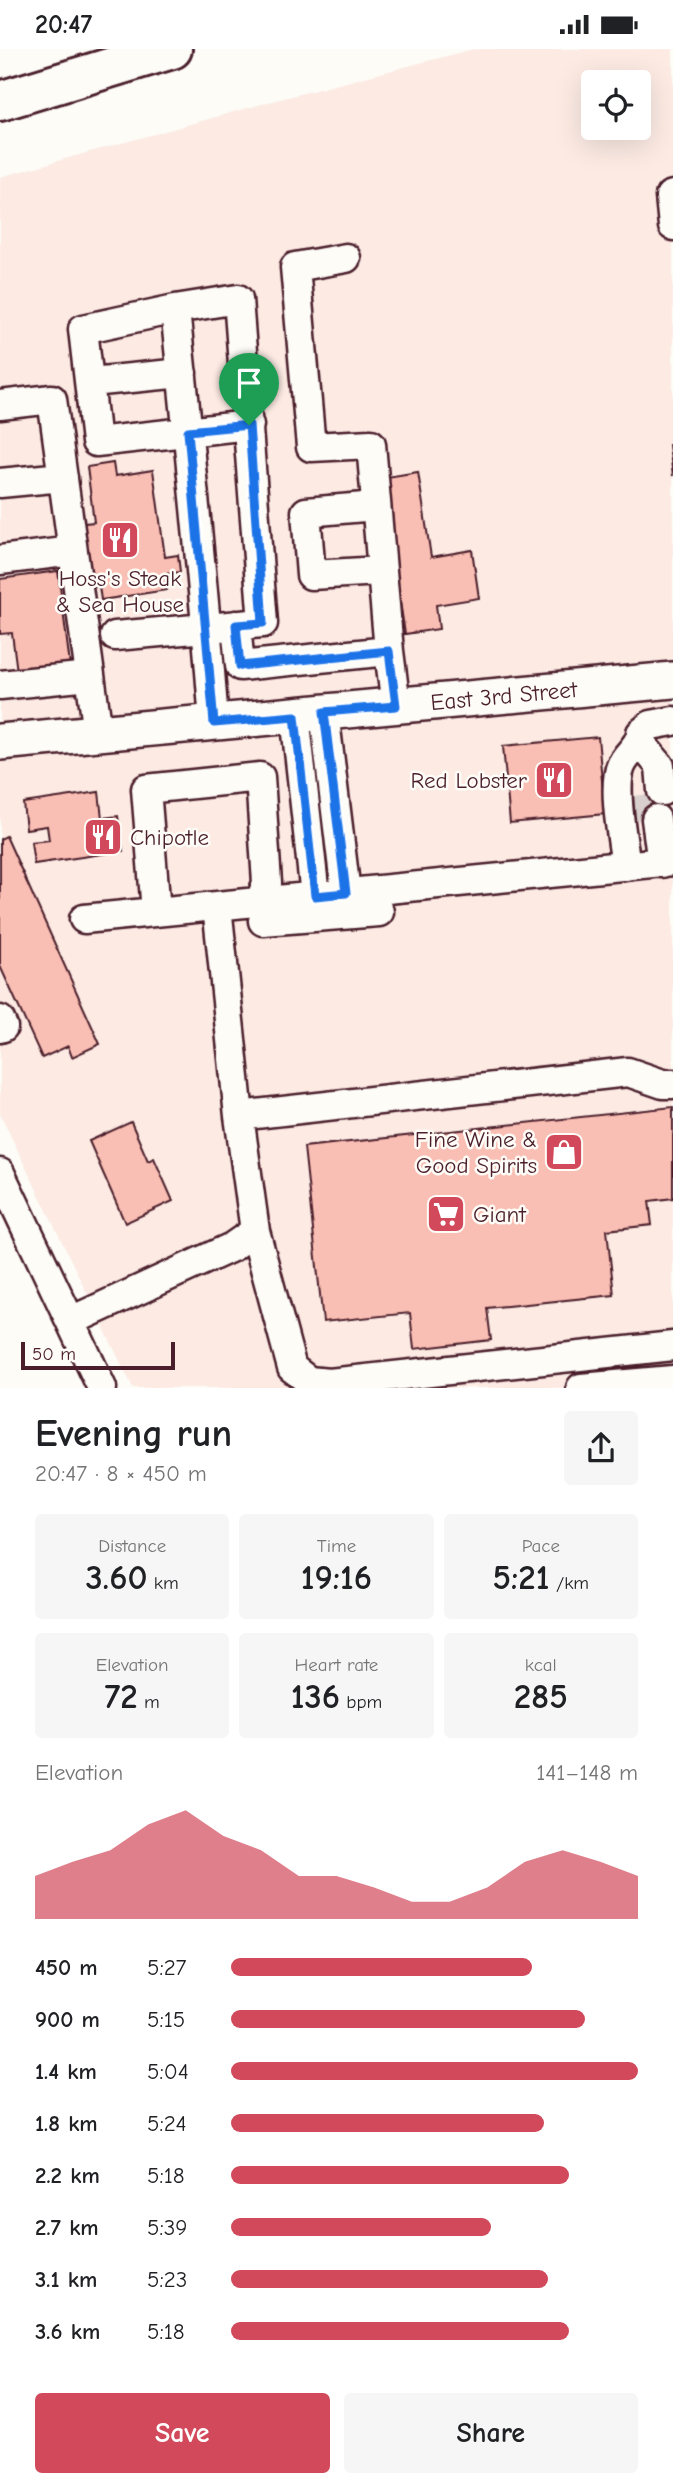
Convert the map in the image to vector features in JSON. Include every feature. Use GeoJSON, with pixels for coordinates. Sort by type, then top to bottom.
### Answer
{"type":"FeatureCollection","features":[{"type":"Feature","properties":{"kind":"highway"},"geometry":{"type":"LineString","coordinates":[[0,101],[172,49]]}},
{"type":"Feature","properties":{"kind":"main road","name":"East 3rd Street"},"geometry":{"type":"LineString","coordinates":[[0,742],[673,680]]}},
{"type":"Feature","properties":{"kind":"street"},"geometry":{"type":"LineString","coordinates":[[673,195],[670,196],[673,226]]}},
{"type":"Feature","properties":{"kind":"street"},"geometry":{"type":"LineString","coordinates":[[346,258],[295,267],[312,447],[371,444],[381,571],[396,706]]}},
{"type":"Feature","properties":{"kind":"street"},"geometry":{"type":"LineString","coordinates":[[115,636],[263,623],[249,425],[238,299],[175,309],[83,329],[96,442],[249,425]]}},
{"type":"Feature","properties":{"kind":"street"},"geometry":{"type":"LineString","coordinates":[[175,309],[214,723]]}},
{"type":"Feature","properties":{"kind":"street"},"geometry":{"type":"LineString","coordinates":[[91,383],[182,373]]}},
{"type":"Feature","properties":{"kind":"street"},"geometry":{"type":"LineString","coordinates":[[0,405],[52,399],[98,733]]}},
{"type":"Feature","properties":{"kind":"street"},"geometry":{"type":"LineString","coordinates":[[0,483],[63,477]]}},
{"type":"Feature","properties":{"kind":"street"},"geometry":{"type":"LineString","coordinates":[[376,506],[306,512],[311,575],[381,571]]}},
{"type":"Feature","properties":{"kind":"street"},"geometry":{"type":"LineString","coordinates":[[0,560],[73,551]]}},
{"type":"Feature","properties":{"kind":"street"},"geometry":{"type":"LineString","coordinates":[[236,625],[240,666],[389,651]]}},
{"type":"Feature","properties":{"kind":"street"},"geometry":{"type":"LineString","coordinates":[[0,685],[90,676]]}},
{"type":"Feature","properties":{"kind":"street"},"geometry":{"type":"LineString","coordinates":[[309,714],[346,893]]}},
{"type":"Feature","properties":{"kind":"street"},"geometry":{"type":"LineString","coordinates":[[309,714],[315,896]]}},
{"type":"Feature","properties":{"kind":"street"},"geometry":{"type":"LineString","coordinates":[[261,911],[315,896],[626,866],[665,857],[666,830],[654,806],[640,742],[641,733],[651,725],[673,721]]}},
{"type":"Feature","properties":{"kind":"street"},"geometry":{"type":"LineString","coordinates":[[626,866],[617,785],[621,764],[640,742]]}},
{"type":"Feature","properties":{"kind":"street"},"geometry":{"type":"LineString","coordinates":[[156,912],[146,789],[260,777],[267,883],[261,911]]}},
{"type":"Feature","properties":{"kind":"street"},"geometry":{"type":"LineString","coordinates":[[217,906],[239,1116],[255,1231],[292,1368],[309,1381],[329,1383],[673,1346]]}},
{"type":"Feature","properties":{"kind":"street"},"geometry":{"type":"LineString","coordinates":[[84,919],[217,906],[261,911],[379,912]]}},
{"type":"Feature","properties":{"kind":"street"},"geometry":{"type":"LineString","coordinates":[[0,1020],[3,1027],[0,1028]]}},
{"type":"Feature","properties":{"kind":"street"},"geometry":{"type":"LineString","coordinates":[[239,1116],[628,1072],[663,1084],[673,1084]]}},
{"type":"Feature","properties":{"kind":"street"},"geometry":{"type":"LineString","coordinates":[[0,1173],[102,1388]]}},
{"type":"Feature","properties":{"kind":"street"},"geometry":{"type":"LineString","coordinates":[[71,1321],[232,1247],[255,1231]]}},
{"type":"Feature","properties":{"kind":"street"},"geometry":{"type":"LineString","coordinates":[[580,1388],[673,1380]]}},
{"type":"Feature","properties":{"kind":"shaded area"},"geometry":{"type":"Polygon","coordinates":[[[474,49],[673,49],[673,1388],[133,1388],[0,1114],[0,177],[269,102],[474,49]]]}},
{"type":"Feature","properties":{"kind":"building"},"geometry":{"type":"Polygon","coordinates":[[[673,444],[673,476],[669,445],[673,444]]]}},
{"type":"Feature","properties":{"kind":"building","name":"Hoss's Steak & Sea House"},"geometry":{"type":"Polygon","coordinates":[[[113,463],[115,476],[153,470],[165,557],[178,555],[180,572],[165,574],[167,590],[101,600],[99,586],[84,589],[75,524],[94,522],[87,467],[113,463]]]}},
{"type":"Feature","properties":{"kind":"building"},"geometry":{"type":"Polygon","coordinates":[[[418,472],[431,557],[472,550],[479,598],[436,605],[439,629],[405,634],[381,478],[418,472]]]}},
{"type":"Feature","properties":{"kind":"building"},"geometry":{"type":"Polygon","coordinates":[[[58,571],[70,665],[17,672],[12,633],[0,634],[0,579],[58,571]]]}},
{"type":"Feature","properties":{"kind":"building","name":"Red Lobster"},"geometry":{"type":"Polygon","coordinates":[[[598,737],[605,814],[510,823],[503,746],[598,737]]]}},
{"type":"Feature","properties":{"kind":"building"},"geometry":{"type":"Polygon","coordinates":[[[99,792],[102,818],[118,816],[123,851],[34,864],[31,842],[49,840],[47,826],[26,829],[23,803],[99,792]]]}},
{"type":"Feature","properties":{"kind":"building"},"geometry":{"type":"Polygon","coordinates":[[[6,836],[100,1044],[72,1057],[68,1046],[42,1058],[0,966],[0,839],[6,836]]]}},
{"type":"Feature","properties":{"kind":"building"},"geometry":{"type":"Polygon","coordinates":[[[673,1107],[673,1198],[649,1201],[652,1225],[607,1230],[614,1295],[487,1308],[491,1340],[414,1349],[410,1313],[323,1322],[304,1147],[673,1107]]]}},
{"type":"Feature","properties":{"kind":"building"},"geometry":{"type":"Polygon","coordinates":[[[131,1122],[148,1161],[154,1158],[173,1201],[125,1223],[89,1141],[131,1122]]]}},
{"type":"Feature","properties":{"kind":"tunnel"},"geometry":{"type":"LineString","coordinates":[[643,795],[645,819]]}},
{"type":"Feature","properties":{"kind":"place","name":"Hoss's Steak & Sea House"},"geometry":{"type":"Point","coordinates":[120,540]}},
{"type":"Feature","properties":{"kind":"place","name":"Red Lobster"},"geometry":{"type":"Point","coordinates":[554,780]}},
{"type":"Feature","properties":{"kind":"place","name":"Chipotle"},"geometry":{"type":"Point","coordinates":[103,837]}},
{"type":"Feature","properties":{"kind":"place","name":"Fine Wine & Good Spirits"},"geometry":{"type":"Point","coordinates":[564,1152]}},
{"type":"Feature","properties":{"kind":"place","name":"Giant"},"geometry":{"type":"Point","coordinates":[446,1214]}},
{"type":"Feature","properties":{"kind":"route"},"geometry":{"type":"LineString","coordinates":[[249,425],[263,623],[236,625],[240,666],[389,651],[396,706],[324,712],[346,893],[315,896],[295,716],[214,723],[188,431],[249,425]]}}]}
